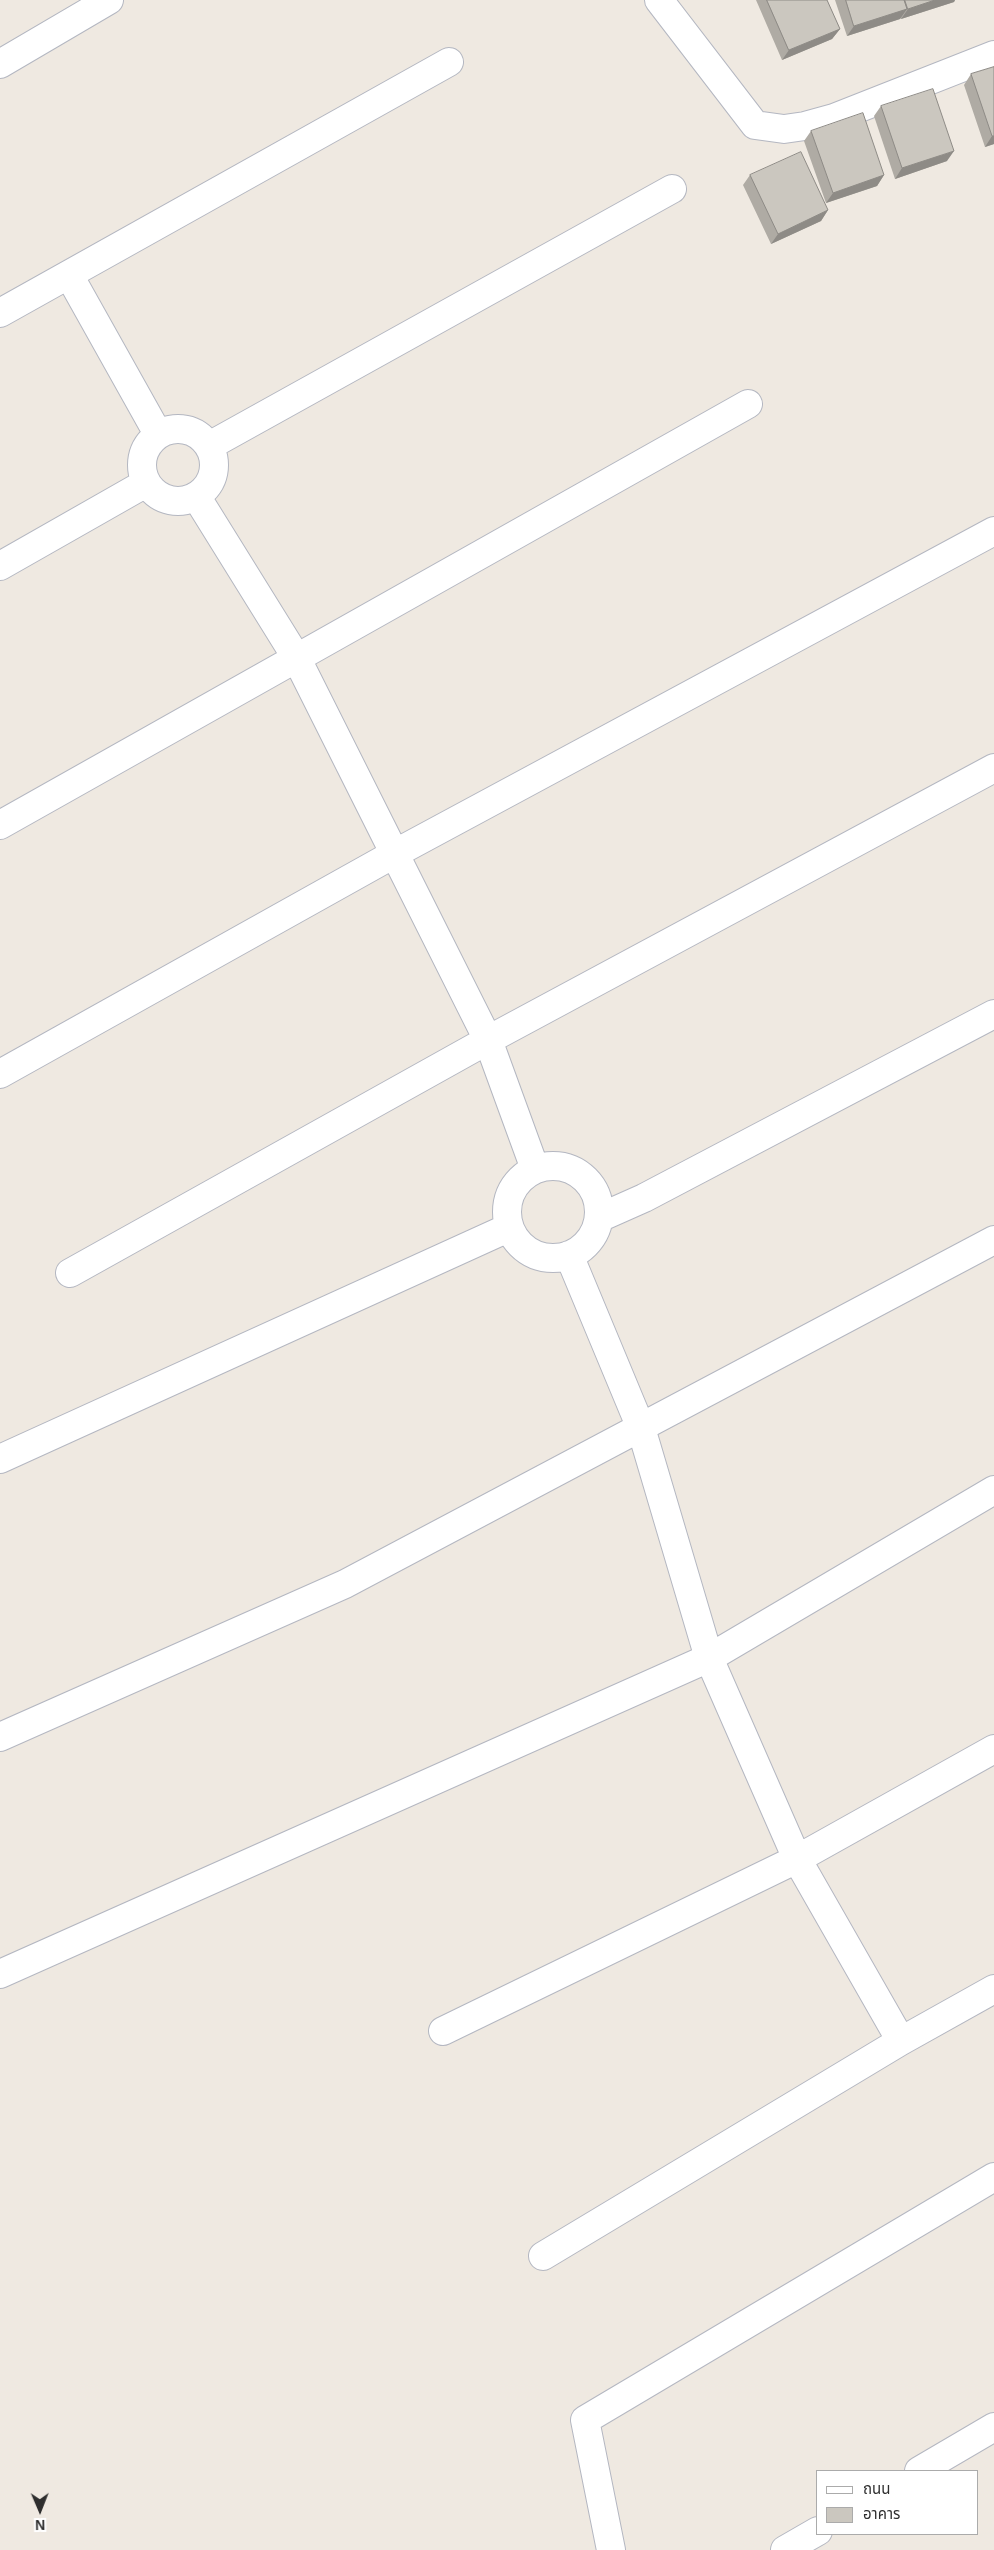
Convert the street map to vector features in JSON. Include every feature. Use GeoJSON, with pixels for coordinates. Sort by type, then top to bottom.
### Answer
{"type":"FeatureCollection","features":[{"type":"Feature","properties":{"kind":"street"},"geometry":{"type":"LineString","coordinates":[[0,64],[109,0]]}},
{"type":"Feature","properties":{"kind":"street"},"geometry":{"type":"LineString","coordinates":[[660,0],[755,125],[784,129],[819,122],[994,55]]}},
{"type":"Feature","properties":{"kind":"street"},"geometry":{"type":"LineString","coordinates":[[0,313],[449,62]]}},
{"type":"Feature","properties":{"kind":"street"},"geometry":{"type":"LineString","coordinates":[[209,446],[672,189]]}},
{"type":"Feature","properties":{"kind":"street"},"geometry":{"type":"LineString","coordinates":[[69,274],[158,434]]}},
{"type":"Feature","properties":{"kind":"street"},"geometry":{"type":"LineString","coordinates":[[0,825],[748,404]]}},
{"type":"Feature","properties":{"kind":"street"},"geometry":{"type":"LineString","coordinates":[[172,428],[187,430],[200,436],[209,446],[214,460],[213,474],[207,487],[196,496],[182,501],[169,500],[156,494],[146,483],[142,470],[142,456],[148,443],[158,434],[172,428]]}},
{"type":"Feature","properties":{"kind":"street"},"geometry":{"type":"LineString","coordinates":[[0,566],[146,483]]}},
{"type":"Feature","properties":{"kind":"street"},"geometry":{"type":"LineString","coordinates":[[196,496],[296,657],[488,1040],[535,1169]]}},
{"type":"Feature","properties":{"kind":"street"},"geometry":{"type":"LineString","coordinates":[[0,1074],[394,854],[994,531]]}},
{"type":"Feature","properties":{"kind":"street"},"geometry":{"type":"LineString","coordinates":[[70,1273],[488,1040],[994,768]]}},
{"type":"Feature","properties":{"kind":"street"},"geometry":{"type":"LineString","coordinates":[[599,1218],[653,1193],[994,1014]]}},
{"type":"Feature","properties":{"kind":"street"},"geometry":{"type":"LineString","coordinates":[[554,1165],[573,1171],[588,1182],[597,1199],[599,1218],[594,1234],[584,1247],[569,1255],[551,1259],[533,1255],[518,1244],[508,1228],[506,1204],[516,1183],[535,1169],[554,1165]]}},
{"type":"Feature","properties":{"kind":"street"},"geometry":{"type":"LineString","coordinates":[[0,1459],[508,1228]]}},
{"type":"Feature","properties":{"kind":"street"},"geometry":{"type":"LineString","coordinates":[[0,1737],[345,1584],[994,1240]]}},
{"type":"Feature","properties":{"kind":"street"},"geometry":{"type":"LineString","coordinates":[[569,1255],[640,1428],[709,1658],[796,1859],[900,2041]]}},
{"type":"Feature","properties":{"kind":"street"},"geometry":{"type":"LineString","coordinates":[[0,1974],[709,1658],[994,1490]]}},
{"type":"Feature","properties":{"kind":"street"},"geometry":{"type":"LineString","coordinates":[[443,2031],[796,1859],[994,1749]]}},
{"type":"Feature","properties":{"kind":"street"},"geometry":{"type":"LineString","coordinates":[[543,2256],[900,2041],[994,1989]]}},
{"type":"Feature","properties":{"kind":"street"},"geometry":{"type":"LineString","coordinates":[[611,2550],[585,2420],[994,2176]]}},
{"type":"Feature","properties":{"kind":"street"},"geometry":{"type":"LineString","coordinates":[[921,2470],[994,2427]]}},
{"type":"Feature","properties":{"kind":"street"},"geometry":{"type":"LineString","coordinates":[[785,2550],[816,2532]]}},
{"type":"Feature","properties":{"kind":"building"},"geometry":{"type":"Polygon","coordinates":[[[767,0],[827,0],[840,29],[789,50],[767,0]]]}},
{"type":"Feature","properties":{"kind":"building"},"geometry":{"type":"Polygon","coordinates":[[[846,0],[904,0],[907,9],[854,26],[846,0]]]}},
{"type":"Feature","properties":{"kind":"building"},"geometry":{"type":"Polygon","coordinates":[[[905,0],[935,0],[908,9],[905,0]]]}},
{"type":"Feature","properties":{"kind":"building"},"geometry":{"type":"Polygon","coordinates":[[[994,67],[994,136],[992,136],[971,74],[994,67]]]}},
{"type":"Feature","properties":{"kind":"building"},"geometry":{"type":"Polygon","coordinates":[[[933,89],[954,151],[902,168],[881,106],[933,89]]]}},
{"type":"Feature","properties":{"kind":"building"},"geometry":{"type":"Polygon","coordinates":[[[863,113],[884,175],[833,193],[811,131],[863,113]]]}},
{"type":"Feature","properties":{"kind":"building"},"geometry":{"type":"Polygon","coordinates":[[[801,152],[828,210],[778,234],[750,175],[801,152]]]}}]}
